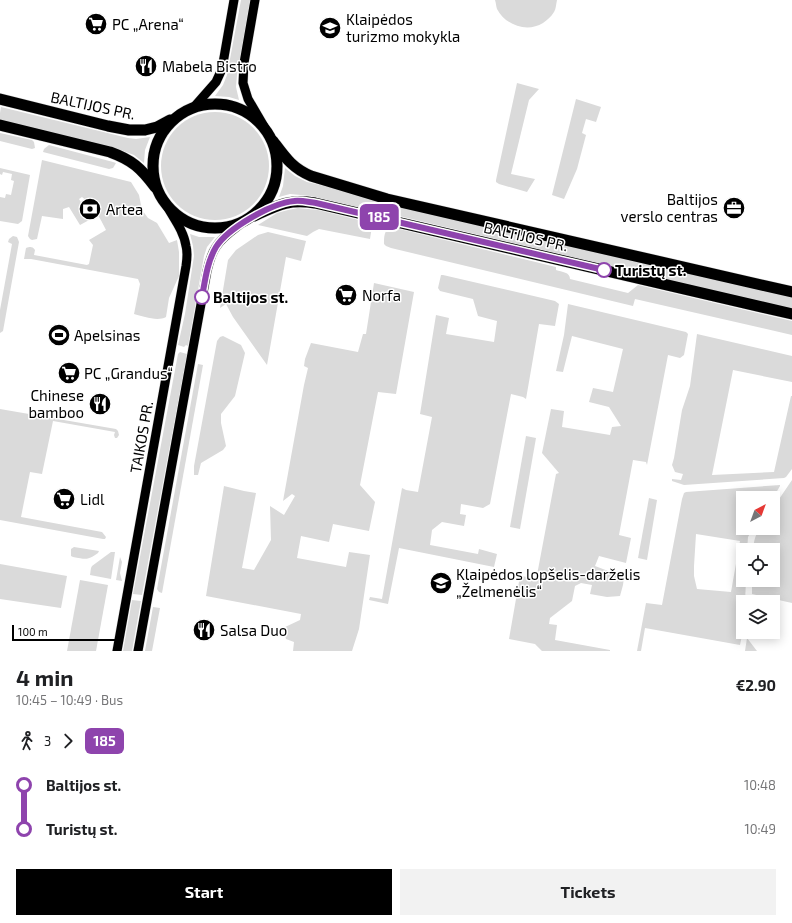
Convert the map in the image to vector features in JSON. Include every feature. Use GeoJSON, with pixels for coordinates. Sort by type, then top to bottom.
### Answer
{"type":"FeatureCollection","features":[{"type":"Feature","properties":{"kind":"highway","name":"BALTIJOS PR."},"geometry":{"type":"LineString","coordinates":[[0,99],[129,130],[145,130],[157,127],[178,116]]}},
{"type":"Feature","properties":{"kind":"highway"},"geometry":{"type":"LineString","coordinates":[[0,125],[110,152],[122,157],[134,163],[158,192],[168,208],[182,220],[198,227],[212,229],[225,228],[242,223],[254,216],[264,206],[275,185],[277,173],[277,157],[272,141],[265,128],[254,117],[240,109],[225,104],[209,104],[194,107],[178,116],[169,124],[156,145],[153,156],[153,168],[154,180],[158,192]]}},
{"type":"Feature","properties":{"kind":"highway","name":"BALTIJOS PR."},"geometry":{"type":"LineString","coordinates":[[272,141],[292,166],[302,172],[379,197],[792,292]]}},
{"type":"Feature","properties":{"kind":"highway","name":"BALTIJOS PR."},"geometry":{"type":"LineString","coordinates":[[254,216],[281,204],[294,201],[316,203],[792,314]]}},
{"type":"Feature","properties":{"kind":"main road"},"geometry":{"type":"LineString","coordinates":[[194,107],[216,82],[222,69],[234,0]]}},
{"type":"Feature","properties":{"kind":"main road"},"geometry":{"type":"LineString","coordinates":[[255,0],[244,63],[243,83],[248,99],[265,128]]}},
{"type":"Feature","properties":{"kind":"main road","name":"TAIKOS PR."},"geometry":{"type":"LineString","coordinates":[[117,651],[186,266],[187,247],[185,240],[168,208]]}},
{"type":"Feature","properties":{"kind":"main road"},"geometry":{"type":"LineString","coordinates":[[138,651],[207,271],[216,247],[223,238],[242,223]]}},
{"type":"Feature","properties":{"kind":"shaded area"},"geometry":{"type":"Polygon","coordinates":[[[241,0],[250,0],[237,75],[236,87],[239,100],[229,97],[215,96],[223,85],[227,75],[241,0]]]}},
{"type":"Feature","properties":{"kind":"shaded area"},"geometry":{"type":"Polygon","coordinates":[[[495,0],[557,0],[555,11],[543,23],[537,26],[524,27],[517,26],[505,19],[497,9],[495,0]]]}},
{"type":"Feature","properties":{"kind":"shaded area"},"geometry":{"type":"Polygon","coordinates":[[[517,83],[539,89],[529,100],[511,174],[535,179],[527,192],[496,182],[517,83]]]}},
{"type":"Feature","properties":{"kind":"shaded area"},"geometry":{"type":"Polygon","coordinates":[[[576,99],[601,107],[596,122],[586,119],[582,133],[586,135],[577,169],[564,199],[552,195],[576,99]]]}},
{"type":"Feature","properties":{"kind":"shaded area"},"geometry":{"type":"Polygon","coordinates":[[[1,107],[128,138],[136,139],[150,137],[145,150],[144,163],[134,155],[118,149],[0,120],[1,107]]]}},
{"type":"Feature","properties":{"kind":"shaded area"},"geometry":{"type":"Polygon","coordinates":[[[215,112],[236,116],[253,128],[265,145],[269,166],[265,187],[253,204],[236,216],[215,220],[194,216],[177,204],[165,187],[161,166],[165,145],[177,128],[194,116],[215,112]]]}},
{"type":"Feature","properties":{"kind":"shaded area"},"geometry":{"type":"Polygon","coordinates":[[[0,133],[32,140],[35,148],[32,149],[0,141],[0,133]]]}},
{"type":"Feature","properties":{"kind":"shaded area"},"geometry":{"type":"Polygon","coordinates":[[[49,145],[116,163],[113,168],[109,169],[43,152],[49,145]]]}},
{"type":"Feature","properties":{"kind":"shaded area"},"geometry":{"type":"Polygon","coordinates":[[[42,160],[131,182],[139,195],[142,210],[148,218],[157,223],[169,243],[177,240],[179,252],[179,276],[169,298],[166,317],[154,319],[134,314],[140,284],[138,279],[31,259],[24,259],[26,248],[31,247],[35,250],[34,255],[87,265],[89,264],[93,245],[89,240],[106,230],[93,208],[82,197],[79,199],[91,219],[80,225],[69,207],[63,209],[63,219],[42,216],[37,239],[30,239],[28,236],[42,160]]]}},
{"type":"Feature","properties":{"kind":"shaded area"},"geometry":{"type":"Polygon","coordinates":[[[0,168],[30,175],[22,221],[18,224],[0,221],[0,197],[5,198],[6,194],[11,195],[14,181],[11,180],[12,174],[3,172],[2,175],[0,174],[0,168]]]}},
{"type":"Feature","properties":{"kind":"shaded area"},"geometry":{"type":"Polygon","coordinates":[[[285,168],[295,176],[307,182],[376,198],[374,211],[311,196],[290,194],[279,197],[283,186],[285,168]]]}},
{"type":"Feature","properties":{"kind":"shaded area"},"geometry":{"type":"Polygon","coordinates":[[[380,199],[792,296],[792,309],[378,211],[380,199]]]}},
{"type":"Feature","properties":{"kind":"shaded area"},"geometry":{"type":"Polygon","coordinates":[[[298,208],[318,210],[371,223],[370,239],[319,229],[307,236],[258,225],[277,213],[298,208]]]}},
{"type":"Feature","properties":{"kind":"shaded area"},"geometry":{"type":"Polygon","coordinates":[[[391,227],[556,267],[556,270],[569,275],[570,279],[628,293],[638,285],[792,321],[792,335],[635,299],[633,306],[391,248],[384,244],[384,236],[391,227]]]}},
{"type":"Feature","properties":{"kind":"shaded area"},"geometry":{"type":"Polygon","coordinates":[[[268,232],[306,241],[301,261],[286,257],[267,365],[233,317],[226,304],[220,308],[228,260],[236,250],[258,235],[268,232]]]}},
{"type":"Feature","properties":{"kind":"shaded area"},"geometry":{"type":"Polygon","coordinates":[[[190,234],[199,237],[215,237],[207,247],[204,256],[188,346],[186,345],[184,347],[178,345],[185,314],[194,256],[190,234]]]}},
{"type":"Feature","properties":{"kind":"shaded area"},"geometry":{"type":"Polygon","coordinates":[[[13,236],[17,237],[19,242],[3,331],[0,333],[0,310],[12,244],[8,242],[13,236]]]}},
{"type":"Feature","properties":{"kind":"shaded area"},"geometry":{"type":"Polygon","coordinates":[[[441,275],[555,301],[559,304],[555,326],[539,324],[526,399],[511,394],[490,504],[483,508],[461,504],[460,514],[466,515],[464,526],[442,522],[432,530],[430,545],[478,554],[479,549],[497,554],[494,567],[399,548],[388,604],[369,600],[370,597],[382,599],[402,488],[418,492],[432,417],[420,414],[436,315],[449,318],[446,334],[494,342],[497,321],[478,316],[473,299],[440,291],[438,288],[441,275]]]}},
{"type":"Feature","properties":{"kind":"shaded area"},"geometry":{"type":"Polygon","coordinates":[[[374,283],[414,292],[396,394],[378,392],[360,485],[375,502],[369,531],[333,524],[329,542],[301,536],[297,558],[346,567],[349,552],[370,555],[359,629],[352,651],[293,651],[294,642],[286,639],[283,628],[300,620],[301,614],[206,596],[224,486],[256,493],[242,568],[254,570],[271,540],[270,506],[284,515],[295,496],[292,494],[283,501],[308,368],[304,366],[305,359],[311,343],[358,352],[363,334],[366,334],[374,283]]]}},
{"type":"Feature","properties":{"kind":"shaded area"},"geometry":{"type":"Polygon","coordinates":[[[568,304],[686,332],[688,334],[684,355],[680,358],[668,355],[647,465],[646,462],[633,460],[619,535],[631,538],[626,563],[599,556],[595,566],[624,577],[620,596],[607,597],[590,594],[592,585],[581,583],[575,586],[572,601],[550,618],[549,624],[557,625],[555,640],[610,651],[542,651],[535,644],[509,639],[520,576],[535,578],[537,575],[556,474],[559,473],[542,453],[551,409],[564,411],[562,427],[610,435],[612,427],[621,426],[609,407],[589,402],[593,388],[613,392],[623,349],[572,336],[563,372],[556,371],[564,335],[568,304]]]}},
{"type":"Feature","properties":{"kind":"shaded area"},"geometry":{"type":"Polygon","coordinates":[[[697,334],[792,356],[792,382],[733,370],[712,475],[774,472],[792,396],[792,469],[786,477],[684,485],[672,481],[672,479],[681,480],[683,474],[675,472],[672,465],[682,410],[690,386],[697,334]]]}},
{"type":"Feature","properties":{"kind":"shaded area"},"geometry":{"type":"Polygon","coordinates":[[[223,336],[241,345],[245,353],[235,396],[221,414],[221,423],[226,446],[223,450],[201,463],[198,475],[194,475],[194,466],[217,341],[223,336]]]}},
{"type":"Feature","properties":{"kind":"shaded area"},"geometry":{"type":"Polygon","coordinates":[[[180,352],[187,354],[142,595],[133,594],[178,354],[180,352]]]}},
{"type":"Feature","properties":{"kind":"shaded area"},"geometry":{"type":"Polygon","coordinates":[[[198,364],[203,365],[162,593],[157,589],[198,364]]]}},
{"type":"Feature","properties":{"kind":"shaded area"},"geometry":{"type":"Polygon","coordinates":[[[0,409],[116,429],[118,431],[119,435],[115,438],[115,432],[53,421],[42,474],[30,472],[21,517],[102,532],[106,537],[105,539],[0,520],[0,409]]]}},
{"type":"Feature","properties":{"kind":"shaded area"},"geometry":{"type":"Polygon","coordinates":[[[526,436],[536,438],[520,529],[510,527],[526,436]]]}},
{"type":"Feature","properties":{"kind":"shaded area"},"geometry":{"type":"Polygon","coordinates":[[[792,480],[792,603],[780,600],[780,595],[752,594],[752,587],[780,587],[780,543],[754,543],[756,535],[780,535],[780,498],[792,480]]]}},
{"type":"Feature","properties":{"kind":"shaded area"},"geometry":{"type":"Polygon","coordinates":[[[780,485],[777,491],[736,491],[736,535],[749,535],[748,543],[740,543],[740,541],[696,534],[694,576],[697,589],[731,592],[736,564],[736,587],[746,587],[745,595],[736,595],[736,639],[741,639],[740,645],[645,628],[641,651],[637,651],[646,603],[662,605],[684,493],[780,485]]]}},
{"type":"Feature","properties":{"kind":"shaded area"},"geometry":{"type":"Polygon","coordinates":[[[649,498],[657,500],[647,560],[638,558],[649,498]]]}},
{"type":"Feature","properties":{"kind":"shaded area"},"geometry":{"type":"Polygon","coordinates":[[[74,547],[99,551],[86,559],[73,557],[71,556],[71,549],[74,547]]]}},
{"type":"Feature","properties":{"kind":"shaded area"},"geometry":{"type":"Polygon","coordinates":[[[111,552],[115,552],[111,579],[90,575],[92,566],[111,552]]]}},
{"type":"Feature","properties":{"kind":"shaded area"},"geometry":{"type":"Polygon","coordinates":[[[120,557],[122,562],[120,573],[122,581],[116,580],[120,557]]]}},
{"type":"Feature","properties":{"kind":"shaded area"},"geometry":{"type":"Polygon","coordinates":[[[0,564],[67,576],[61,608],[0,599],[0,564]]]}},
{"type":"Feature","properties":{"kind":"shaded area"},"geometry":{"type":"Polygon","coordinates":[[[80,580],[108,585],[96,651],[67,651],[80,580]]]}},
{"type":"Feature","properties":{"kind":"shaded area"},"geometry":{"type":"Polygon","coordinates":[[[132,600],[141,601],[132,651],[123,651],[132,600]]]}},
{"type":"Feature","properties":{"kind":"shaded area"},"geometry":{"type":"Polygon","coordinates":[[[153,607],[160,608],[152,651],[145,651],[153,607]]]}},
{"type":"Feature","properties":{"kind":"shaded area"},"geometry":{"type":"Polygon","coordinates":[[[747,639],[748,639],[757,651],[745,651],[747,639]]]}},
{"type":"Feature","properties":{"kind":"bus line","name":"185"},"geometry":{"type":"LineString","coordinates":[[202,297],[210,260],[216,247],[223,238],[242,223],[254,216],[281,204],[294,201],[316,203],[384,218],[604,270]]}},
{"type":"Feature","properties":{"kind":"place","name":"PC „Arena“"},"geometry":{"type":"Point","coordinates":[96,24]}},
{"type":"Feature","properties":{"kind":"place","name":"Klaipėdos turizmo mokykla"},"geometry":{"type":"Point","coordinates":[330,28]}},
{"type":"Feature","properties":{"kind":"place","name":"Mabela Bistro"},"geometry":{"type":"Point","coordinates":[146,66]}},
{"type":"Feature","properties":{"kind":"place","name":"Baltijos verslo centras"},"geometry":{"type":"Point","coordinates":[734,208]}},
{"type":"Feature","properties":{"kind":"place","name":"Artea"},"geometry":{"type":"Point","coordinates":[90,209]}},
{"type":"Feature","properties":{"kind":"place","name":"Turistų st."},"geometry":{"type":"Point","coordinates":[604,270]}},
{"type":"Feature","properties":{"kind":"place","name":"Norfa"},"geometry":{"type":"Point","coordinates":[346,295]}},
{"type":"Feature","properties":{"kind":"place","name":"Baltijos st."},"geometry":{"type":"Point","coordinates":[202,297]}},
{"type":"Feature","properties":{"kind":"place","name":"Apelsinas"},"geometry":{"type":"Point","coordinates":[59,335]}},
{"type":"Feature","properties":{"kind":"place","name":"PC „Grandus“"},"geometry":{"type":"Point","coordinates":[69,373]}},
{"type":"Feature","properties":{"kind":"place","name":"Chinese bamboo"},"geometry":{"type":"Point","coordinates":[100,404]}},
{"type":"Feature","properties":{"kind":"place","name":"Lidl"},"geometry":{"type":"Point","coordinates":[64,499]}},
{"type":"Feature","properties":{"kind":"place","name":"Klaipėdos lopšelis-darželis „Želmenėlis“"},"geometry":{"type":"Point","coordinates":[441,583]}},
{"type":"Feature","properties":{"kind":"place","name":"Salsa Duo"},"geometry":{"type":"Point","coordinates":[204,630]}}]}
